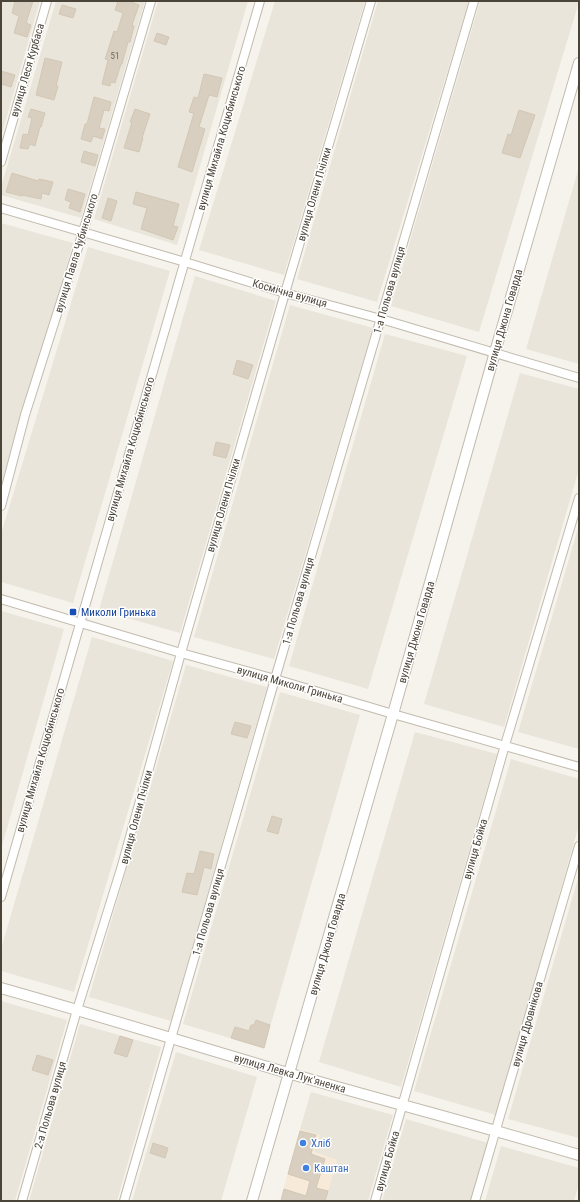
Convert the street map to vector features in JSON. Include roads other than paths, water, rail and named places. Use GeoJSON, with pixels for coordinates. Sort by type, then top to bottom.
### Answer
{"type":"FeatureCollection","features":[{"type":"Feature","properties":{"kind":"street","name":"вулиця Леся Курбаса"},"geometry":{"type":"LineString","coordinates":[[1,162],[47,1]]}},
{"type":"Feature","properties":{"kind":"street","name":"вулиця Павла Чубинського"},"geometry":{"type":"LineString","coordinates":[[1,506],[26,415],[83,232],[151,1]]}},
{"type":"Feature","properties":{"kind":"street","name":"вулиця Михайла Коцюбинського"},"geometry":{"type":"LineString","coordinates":[[1,897],[260,1]]}},
{"type":"Feature","properties":{"kind":"street","name":"вулиця Олени Пчілки"},"geometry":{"type":"LineString","coordinates":[[77,1010],[121,869],[181,653],[371,1]]}},
{"type":"Feature","properties":{"kind":"street","name":"1-а Польова вулиця"},"geometry":{"type":"LineString","coordinates":[[124,1201],[275,678],[474,1]]}},
{"type":"Feature","properties":{"kind":"street","name":"вулиця Джона Говарда"},"geometry":{"type":"LineString","coordinates":[[252,1201],[394,714],[495,352],[579,63]]}},
{"type":"Feature","properties":{"kind":"street","name":"Космічна вулиця"},"geometry":{"type":"LineString","coordinates":[[1,208],[285,293],[381,318],[579,378]]}},
{"type":"Feature","properties":{"kind":"street","name":"вулиця Бойка"},"geometry":{"type":"LineString","coordinates":[[375,1201],[505,745],[579,498]]}},
{"type":"Feature","properties":{"kind":"street","name":"вулиця Миколи Гринька"},"geometry":{"type":"LineString","coordinates":[[1,599],[181,653],[275,678],[579,767]]}},
{"type":"Feature","properties":{"kind":"street","name":"вулиця Дровнікова"},"geometry":{"type":"LineString","coordinates":[[475,1201],[579,846]]}},
{"type":"Feature","properties":{"kind":"street","name":"вулиця Левка Лук'яненка"},"geometry":{"type":"LineString","coordinates":[[1,988],[290,1073],[496,1130],[579,1155]]}},
{"type":"Feature","properties":{"kind":"street","name":"2-а Польова вулиця"},"geometry":{"type":"LineString","coordinates":[[22,1201],[77,1010]]}},
{"type":"Feature","properties":{"kind":"place","name":"Миколи Гринька"},"geometry":{"type":"Point","coordinates":[73,612]}},
{"type":"Feature","properties":{"kind":"place","name":"Хліб"},"geometry":{"type":"Point","coordinates":[303,1143]}},
{"type":"Feature","properties":{"kind":"place","name":"Каштан"},"geometry":{"type":"Point","coordinates":[306,1168]}}]}
